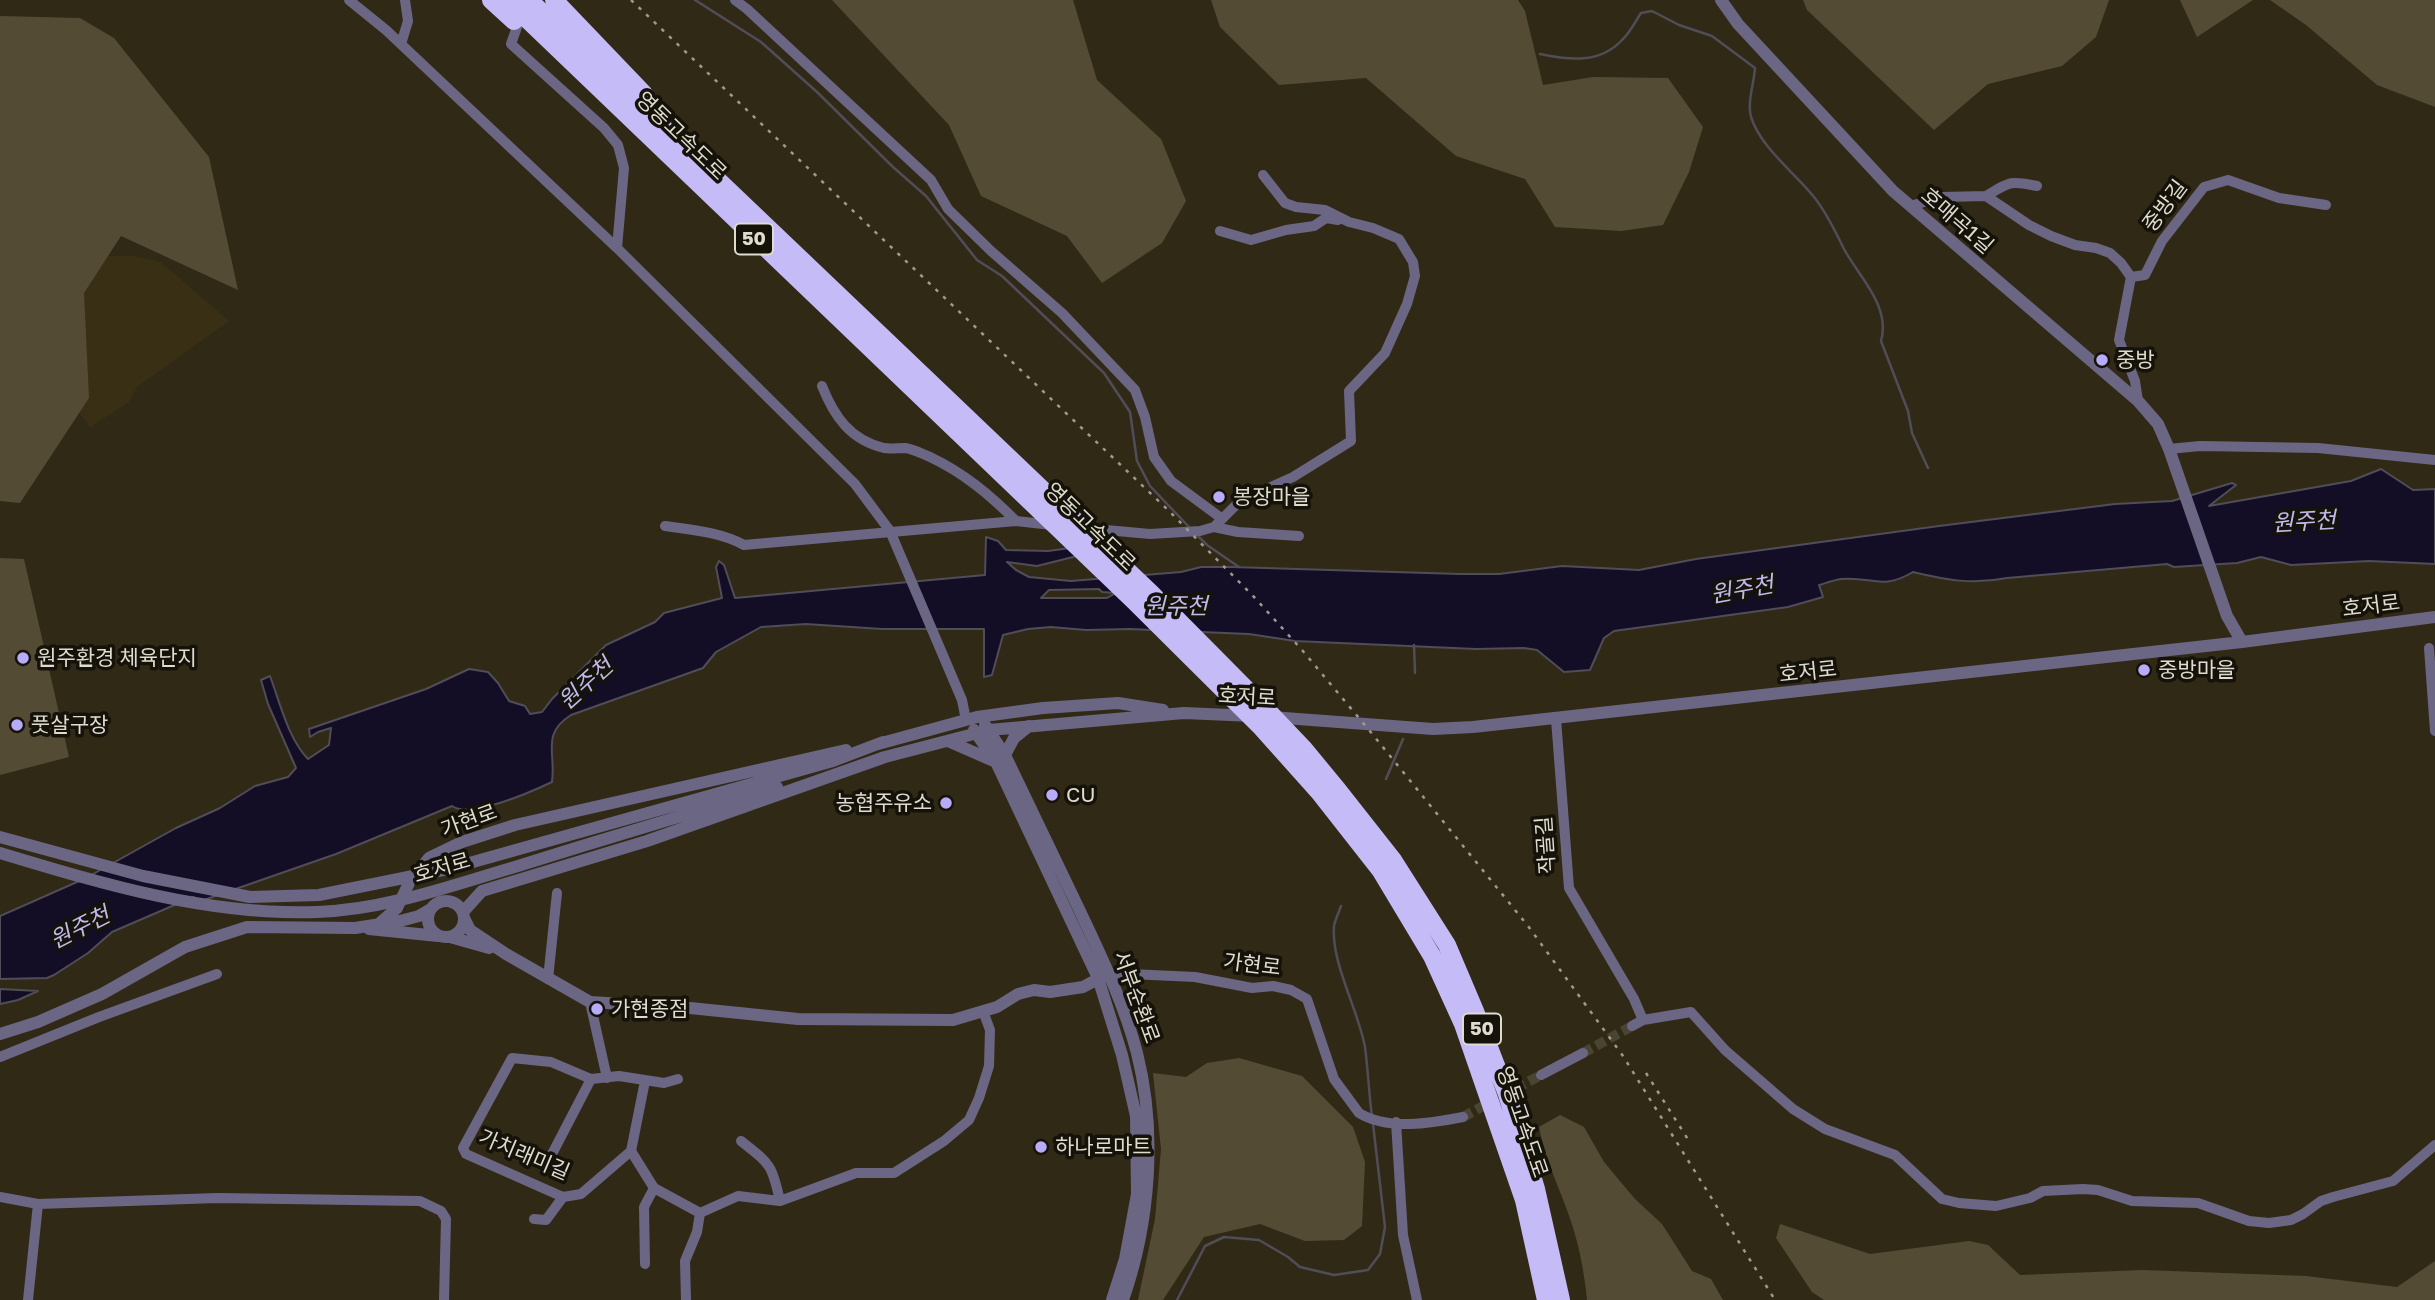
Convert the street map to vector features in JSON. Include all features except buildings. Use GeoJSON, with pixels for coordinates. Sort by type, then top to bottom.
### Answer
{"type":"FeatureCollection","features":[{"type":"Feature","properties":{"kind":"highway"},"geometry":{"type":"LineString","coordinates":[[491,0],[685,180],[731,216]]}},
{"type":"Feature","properties":{"kind":"highway","name":"영동고속도로"},"geometry":{"type":"LineString","coordinates":[[507,0],[1197,663],[1260,726],[1319,792],[1381,871],[1432,956],[1453,1001],[1492,1102],[1524,1200],[1546,1300]]}},
{"type":"Feature","properties":{"kind":"highway","name":"영동고속도로"},"geometry":{"type":"LineString","coordinates":[[529,0],[918,369],[1213,654],[1304,748],[1337,789],[1393,860],[1447,945],[1507,1094],[1536,1189],[1561,1300]]}},
{"type":"Feature","properties":{"kind":"highway"},"geometry":{"type":"LineString","coordinates":[[555,0],[702,157],[715,176]]}},
{"type":"Feature","properties":{"kind":"street"},"geometry":{"type":"LineString","coordinates":[[349,0],[401,44],[617,248],[855,484],[890,531],[972,718]]}},
{"type":"Feature","properties":{"kind":"street"},"geometry":{"type":"LineString","coordinates":[[401,44],[408,21],[405,0]]}},
{"type":"Feature","properties":{"kind":"street"},"geometry":{"type":"LineString","coordinates":[[735,0],[931,180],[948,209],[1103,354],[1135,390],[1146,417],[1154,457],[1171,481],[1221,518]]}},
{"type":"Feature","properties":{"kind":"street","name":"호매곡1길"},"geometry":{"type":"LineString","coordinates":[[1721,0],[1738,24],[1827,122],[1910,206],[2138,401],[2158,424],[2227,616],[2242,642]]}},
{"type":"Feature","properties":{"kind":"street"},"geometry":{"type":"LineString","coordinates":[[517,27],[512,44],[604,128],[618,145],[624,168],[617,248]]}},
{"type":"Feature","properties":{"kind":"street"},"geometry":{"type":"LineString","coordinates":[[1263,175],[1285,203],[1325,211],[1349,222]]}},
{"type":"Feature","properties":{"kind":"street","name":"중방길"},"geometry":{"type":"LineString","coordinates":[[2131,277],[2144,275],[2162,241],[2204,187],[2228,180],[2278,198],[2326,205]]}},
{"type":"Feature","properties":{"kind":"street"},"geometry":{"type":"LineString","coordinates":[[1910,206],[1942,197],[1986,196],[2007,183],[2020,182],[2037,186]]}},
{"type":"Feature","properties":{"kind":"street"},"geometry":{"type":"LineString","coordinates":[[1986,196],[2029,225],[2051,236],[2110,253],[2121,262],[2131,277],[2119,340],[2135,381],[2138,401]]}},
{"type":"Feature","properties":{"kind":"street"},"geometry":{"type":"LineString","coordinates":[[1214,527],[1240,501],[1293,477],[1351,441],[1349,391],[1385,353],[1407,304],[1415,276],[1413,262],[1399,239],[1349,222],[1326,218],[1314,226],[1286,230],[1251,240],[1220,231]]}},
{"type":"Feature","properties":{"kind":"street"},"geometry":{"type":"LineString","coordinates":[[822,387],[832,411],[842,425],[861,438],[884,448],[909,448],[932,458],[986,492],[1016,521]]}},
{"type":"Feature","properties":{"kind":"street"},"geometry":{"type":"LineString","coordinates":[[2170,455],[2200,446],[2318,448],[2435,460]]}},
{"type":"Feature","properties":{"kind":"street"},"geometry":{"type":"LineString","coordinates":[[665,526],[733,539],[744,545],[1016,521],[1150,534],[1200,531],[1214,527],[1238,532],[1298,536]]}},
{"type":"Feature","properties":{"kind":"street","name":"호저로"},"geometry":{"type":"LineString","coordinates":[[0,853],[161,897],[215,907],[318,912],[375,905],[436,890],[833,764],[883,743],[972,718],[1042,708],[1118,703],[1184,713],[1433,729],[1556,719],[2242,642],[2435,617]]}},
{"type":"Feature","properties":{"kind":"street"},"geometry":{"type":"LineString","coordinates":[[2429,648],[2435,732]]}},
{"type":"Feature","properties":{"kind":"street","name":"호저로"},"geometry":{"type":"LineString","coordinates":[[0,837],[143,876],[250,897],[319,895],[448,869],[833,764],[885,757],[983,732],[1030,725],[1184,713]]}},
{"type":"Feature","properties":{"kind":"street","name":"서부순환로"},"geometry":{"type":"LineString","coordinates":[[972,718],[1001,759],[1104,976],[1137,1053],[1147,1115],[1148,1149],[1142,1223],[1123,1300]]}},
{"type":"Feature","properties":{"kind":"street","name":"작골길"},"geometry":{"type":"LineString","coordinates":[[1556,719],[1569,888],[1634,999],[1643,1020]]}},
{"type":"Feature","properties":{"kind":"street"},"geometry":{"type":"LineString","coordinates":[[948,741],[1001,759],[1014,738],[1030,725]]}},
{"type":"Feature","properties":{"kind":"street"},"geometry":{"type":"LineString","coordinates":[[444,936],[461,930],[464,915],[482,891],[647,841],[833,764]]}},
{"type":"Feature","properties":{"kind":"street","name":"가현로"},"geometry":{"type":"LineString","coordinates":[[381,922],[397,908],[410,881],[429,858],[462,842],[515,825],[833,764]]}},
{"type":"Feature","properties":{"kind":"street"},"geometry":{"type":"LineString","coordinates":[[548,979],[557,893]]}},
{"type":"Feature","properties":{"kind":"street"},"geometry":{"type":"LineString","coordinates":[[355,928],[400,921],[445,901],[456,903],[470,930],[506,954]]}},
{"type":"Feature","properties":{"kind":"street"},"geometry":{"type":"LineString","coordinates":[[431,909],[429,927],[444,936]]}},
{"type":"Feature","properties":{"kind":"street"},"geometry":{"type":"LineString","coordinates":[[0,1034],[38,1022],[102,994],[185,947],[247,927],[355,928],[444,936],[506,954]]}},
{"type":"Feature","properties":{"kind":"street","name":"가현로"},"geometry":{"type":"LineString","coordinates":[[506,954],[590,1002],[690,1008],[798,1019],[953,1020],[996,1007],[1034,990],[1050,992],[1083,987],[1104,976],[1195,977],[1252,988],[1272,986],[1292,990],[1307,999],[1334,1079],[1359,1113],[1365,1117],[1391,1122],[1432,1123],[1463,1117]]}},
{"type":"Feature","properties":{"kind":"street"},"geometry":{"type":"LineString","coordinates":[[0,1057],[99,1017],[218,974]]}},
{"type":"Feature","properties":{"kind":"street","name":"서부순환로"},"geometry":{"type":"LineString","coordinates":[[1104,976],[1136,1116],[1137,1194],[1125,1259],[1112,1300]]}},
{"type":"Feature","properties":{"kind":"street"},"geometry":{"type":"LineString","coordinates":[[590,1002],[607,1078]]}},
{"type":"Feature","properties":{"kind":"street"},"geometry":{"type":"LineString","coordinates":[[700,1213],[738,1196],[780,1201],[856,1173],[894,1173],[944,1141],[970,1120],[989,1066],[990,1030],[983,1011]]}},
{"type":"Feature","properties":{"kind":"street"},"geometry":{"type":"LineString","coordinates":[[1632,1026],[1643,1020],[1690,1012],[1725,1050],[1793,1109],[1825,1129],[1895,1155],[1942,1199],[1959,1203],[1996,1206],[2030,1198],[2043,1191],[2083,1189],[2098,1190],[2132,1201],[2198,1203],[2249,1221],[2269,1223],[2291,1220],[2321,1201],[2393,1181],[2435,1145]]}},
{"type":"Feature","properties":{"kind":"street"},"geometry":{"type":"LineString","coordinates":[[1541,1075],[1583,1053]]}},
{"type":"Feature","properties":{"kind":"street","name":"가치래미길"},"geometry":{"type":"LineString","coordinates":[[631,1152],[581,1194],[563,1197],[466,1154],[463,1148],[512,1058],[551,1062],[591,1079],[619,1076],[664,1083],[678,1079]]}},
{"type":"Feature","properties":{"kind":"street"},"geometry":{"type":"LineString","coordinates":[[551,1156],[591,1079]]}},
{"type":"Feature","properties":{"kind":"street"},"geometry":{"type":"LineString","coordinates":[[645,1081],[631,1152],[654,1188],[700,1213]]}},
{"type":"Feature","properties":{"kind":"street"},"geometry":{"type":"LineString","coordinates":[[1391,1122],[1403,1235],[1417,1300]]}},
{"type":"Feature","properties":{"kind":"street"},"geometry":{"type":"LineString","coordinates":[[741,1140],[763,1158],[774,1172],[780,1201]]}},
{"type":"Feature","properties":{"kind":"street"},"geometry":{"type":"LineString","coordinates":[[645,1264],[644,1207],[654,1188]]}},
{"type":"Feature","properties":{"kind":"street"},"geometry":{"type":"LineString","coordinates":[[0,1197],[38,1204],[218,1198],[420,1201],[441,1211],[446,1219],[444,1300]]}},
{"type":"Feature","properties":{"kind":"street"},"geometry":{"type":"LineString","coordinates":[[534,1219],[546,1220],[563,1197]]}},
{"type":"Feature","properties":{"kind":"street"},"geometry":{"type":"LineString","coordinates":[[28,1300],[38,1204]]}},
{"type":"Feature","properties":{"kind":"street"},"geometry":{"type":"LineString","coordinates":[[686,1300],[685,1261],[700,1213]]}},
{"type":"Feature","properties":{"kind":"shaded area"},"geometry":{"type":"Polygon","coordinates":[[[832,0],[1073,0],[1097,80],[1161,139],[1186,201],[1162,243],[1102,283],[1067,236],[981,196],[949,125],[832,0]]]}},
{"type":"Feature","properties":{"kind":"shaded area"},"geometry":{"type":"Polygon","coordinates":[[[1211,0],[1518,0],[1525,11],[1543,85],[1593,77],[1668,78],[1703,127],[1689,172],[1663,225],[1621,231],[1555,227],[1525,179],[1456,156],[1366,78],[1279,85],[1220,27],[1211,0]]]}},
{"type":"Feature","properties":{"kind":"shaded area"},"geometry":{"type":"Polygon","coordinates":[[[1803,0],[2109,0],[2096,37],[2062,66],[1988,84],[1934,130],[1807,10],[1803,0]]]}},
{"type":"Feature","properties":{"kind":"shaded area"},"geometry":{"type":"Polygon","coordinates":[[[2180,0],[2253,0],[2197,37],[2180,0]]]}},
{"type":"Feature","properties":{"kind":"shaded area"},"geometry":{"type":"Polygon","coordinates":[[[2270,0],[2435,0],[2435,107],[2377,85],[2306,25],[2270,0]]]}},
{"type":"Feature","properties":{"kind":"shaded area"},"geometry":{"type":"Polygon","coordinates":[[[0,16],[80,18],[114,38],[209,157],[238,290],[121,236],[84,293],[89,398],[20,503],[0,501],[0,16]]]}},
{"type":"Feature","properties":{"kind":"shaded area"},"geometry":{"type":"Polygon","coordinates":[[[105,256],[133,256],[161,262],[229,321],[137,387],[129,402],[90,427],[51,375],[32,302],[105,256]]]}},
{"type":"Feature","properties":{"kind":"shaded area","name":"원주환경 체육단지"},"geometry":{"type":"Polygon","coordinates":[[[0,558],[24,559],[69,757],[0,775],[0,558]]]}},
{"type":"Feature","properties":{"kind":"shaded area"},"geometry":{"type":"Polygon","coordinates":[[[1239,1058],[1302,1076],[1353,1127],[1365,1162],[1362,1226],[1344,1240],[1305,1241],[1260,1224],[1204,1237],[1163,1300],[1138,1300],[1155,1219],[1161,1149],[1153,1073],[1186,1077],[1207,1063],[1239,1058]]]}},
{"type":"Feature","properties":{"kind":"shaded area"},"geometry":{"type":"Polygon","coordinates":[[[1560,1115],[1584,1127],[1604,1162],[1635,1199],[1662,1224],[1692,1271],[1711,1279],[1723,1300],[1587,1300],[1574,1232],[1539,1127],[1560,1115]]]}},
{"type":"Feature","properties":{"kind":"shaded area"},"geometry":{"type":"Polygon","coordinates":[[[1780,1224],[1870,1254],[1969,1241],[1988,1245],[2020,1275],[2143,1270],[2306,1276],[2397,1287],[2435,1261],[2435,1300],[1824,1300],[1812,1292],[1776,1238],[1780,1224]]]}},
{"type":"Feature","properties":{"kind":"water","name":"원주천"},"geometry":{"type":"Polygon","coordinates":[[[2381,469],[2413,490],[2435,489],[2435,564],[2369,561],[2291,565],[2261,557],[2237,563],[2174,567],[2167,564],[1982,581],[1948,579],[1913,572],[1884,582],[1841,579],[1819,585],[1823,597],[1788,607],[1614,631],[1604,638],[1590,670],[1564,672],[1537,650],[1524,648],[1476,649],[1295,641],[1249,634],[1051,627],[1003,635],[992,675],[984,677],[984,629],[882,629],[806,624],[761,627],[716,652],[703,668],[571,715],[556,729],[553,737],[552,782],[487,806],[461,809],[452,806],[336,854],[201,901],[193,897],[112,932],[88,953],[47,978],[0,979],[0,916],[86,878],[176,828],[220,808],[255,786],[288,777],[296,768],[268,704],[261,680],[270,676],[290,731],[308,759],[329,745],[331,728],[310,737],[309,729],[426,689],[469,669],[488,672],[509,701],[525,706],[530,714],[542,712],[606,645],[655,622],[664,613],[722,598],[716,567],[719,561],[724,565],[735,598],[985,575],[986,537],[998,541],[1006,550],[1048,551],[1100,544],[1077,556],[1037,566],[1007,562],[1029,577],[1071,581],[1181,572],[1201,567],[1460,574],[1499,574],[1562,566],[1639,570],[1696,559],[1939,526],[2115,504],[2172,501],[2232,483],[2236,485],[2209,506],[2351,481],[2381,469]],[[1099,589],[1049,590],[1041,598],[1107,598],[1116,593],[1102,592],[1099,589]]]}},
{"type":"Feature","properties":{"kind":"water"},"geometry":{"type":"Polygon","coordinates":[[[0,989],[38,991],[0,1004],[0,989]]]}},
{"type":"Feature","properties":{"kind":"waterway"},"geometry":{"type":"LineString","coordinates":[[695,0],[761,42],[817,92],[926,196],[977,260],[1002,276],[1104,373],[1130,412],[1137,461],[1150,486],[1190,528]]}},
{"type":"Feature","properties":{"kind":"waterway"},"geometry":{"type":"LineString","coordinates":[[1540,54],[1573,59],[1594,57],[1613,48],[1625,37],[1641,13],[1652,11],[1679,25],[1712,36],[1755,68],[1751,117],[1762,139],[1819,203],[1872,292],[1882,316],[1881,341],[1908,411],[1912,433],[1928,468]]}},
{"type":"Feature","properties":{"kind":"waterway"},"geometry":{"type":"LineString","coordinates":[[1197,535],[1239,567]]}},
{"type":"Feature","properties":{"kind":"waterway"},"geometry":{"type":"LineString","coordinates":[[1414,645],[1415,673]]}},
{"type":"Feature","properties":{"kind":"waterway"},"geometry":{"type":"LineString","coordinates":[[1386,779],[1403,739]]}},
{"type":"Feature","properties":{"kind":"waterway"},"geometry":{"type":"LineString","coordinates":[[1341,906],[1334,926],[1334,940],[1341,971],[1362,1032],[1372,1117]]}},
{"type":"Feature","properties":{"kind":"waterway"},"geometry":{"type":"LineString","coordinates":[[1177,1300],[1205,1246],[1224,1237],[1259,1240],[1300,1267],[1334,1275],[1368,1270],[1380,1254],[1385,1227],[1373,1124]]}},
{"type":"Feature","properties":{"kind":"tunnel"},"geometry":{"type":"LineString","coordinates":[[1583,1053],[1632,1026]]}},
{"type":"Feature","properties":{"kind":"tunnel"},"geometry":{"type":"LineString","coordinates":[[1463,1117],[1541,1075]]}},
{"type":"Feature","properties":{"kind":"railway"},"geometry":{"type":"LineString","coordinates":[[631,0],[1167,509],[1302,650],[1528,926],[1623,1056],[1775,1300]]}},
{"type":"Feature","properties":{"kind":"railway"},"geometry":{"type":"LineString","coordinates":[[1646,1073],[1689,1141]]}},
{"type":"Feature","properties":{"kind":"place","name":"중방"},"geometry":{"type":"Point","coordinates":[2102,360]}},
{"type":"Feature","properties":{"kind":"place","name":"봉장마을"},"geometry":{"type":"Point","coordinates":[1219,497]}},
{"type":"Feature","properties":{"kind":"place","name":"원주환경 체육단지"},"geometry":{"type":"Point","coordinates":[23,658]}},
{"type":"Feature","properties":{"kind":"place","name":"중방마을"},"geometry":{"type":"Point","coordinates":[2144,670]}},
{"type":"Feature","properties":{"kind":"place","name":"풋살구장"},"geometry":{"type":"Point","coordinates":[17,725]}},
{"type":"Feature","properties":{"kind":"place","name":"CU"},"geometry":{"type":"Point","coordinates":[1052,795]}},
{"type":"Feature","properties":{"kind":"place","name":"농협주유소"},"geometry":{"type":"Point","coordinates":[946,803]}},
{"type":"Feature","properties":{"kind":"place","name":"가현종점"},"geometry":{"type":"Point","coordinates":[597,1009]}},
{"type":"Feature","properties":{"kind":"place","name":"하나로마트"},"geometry":{"type":"Point","coordinates":[1041,1147]}}]}
